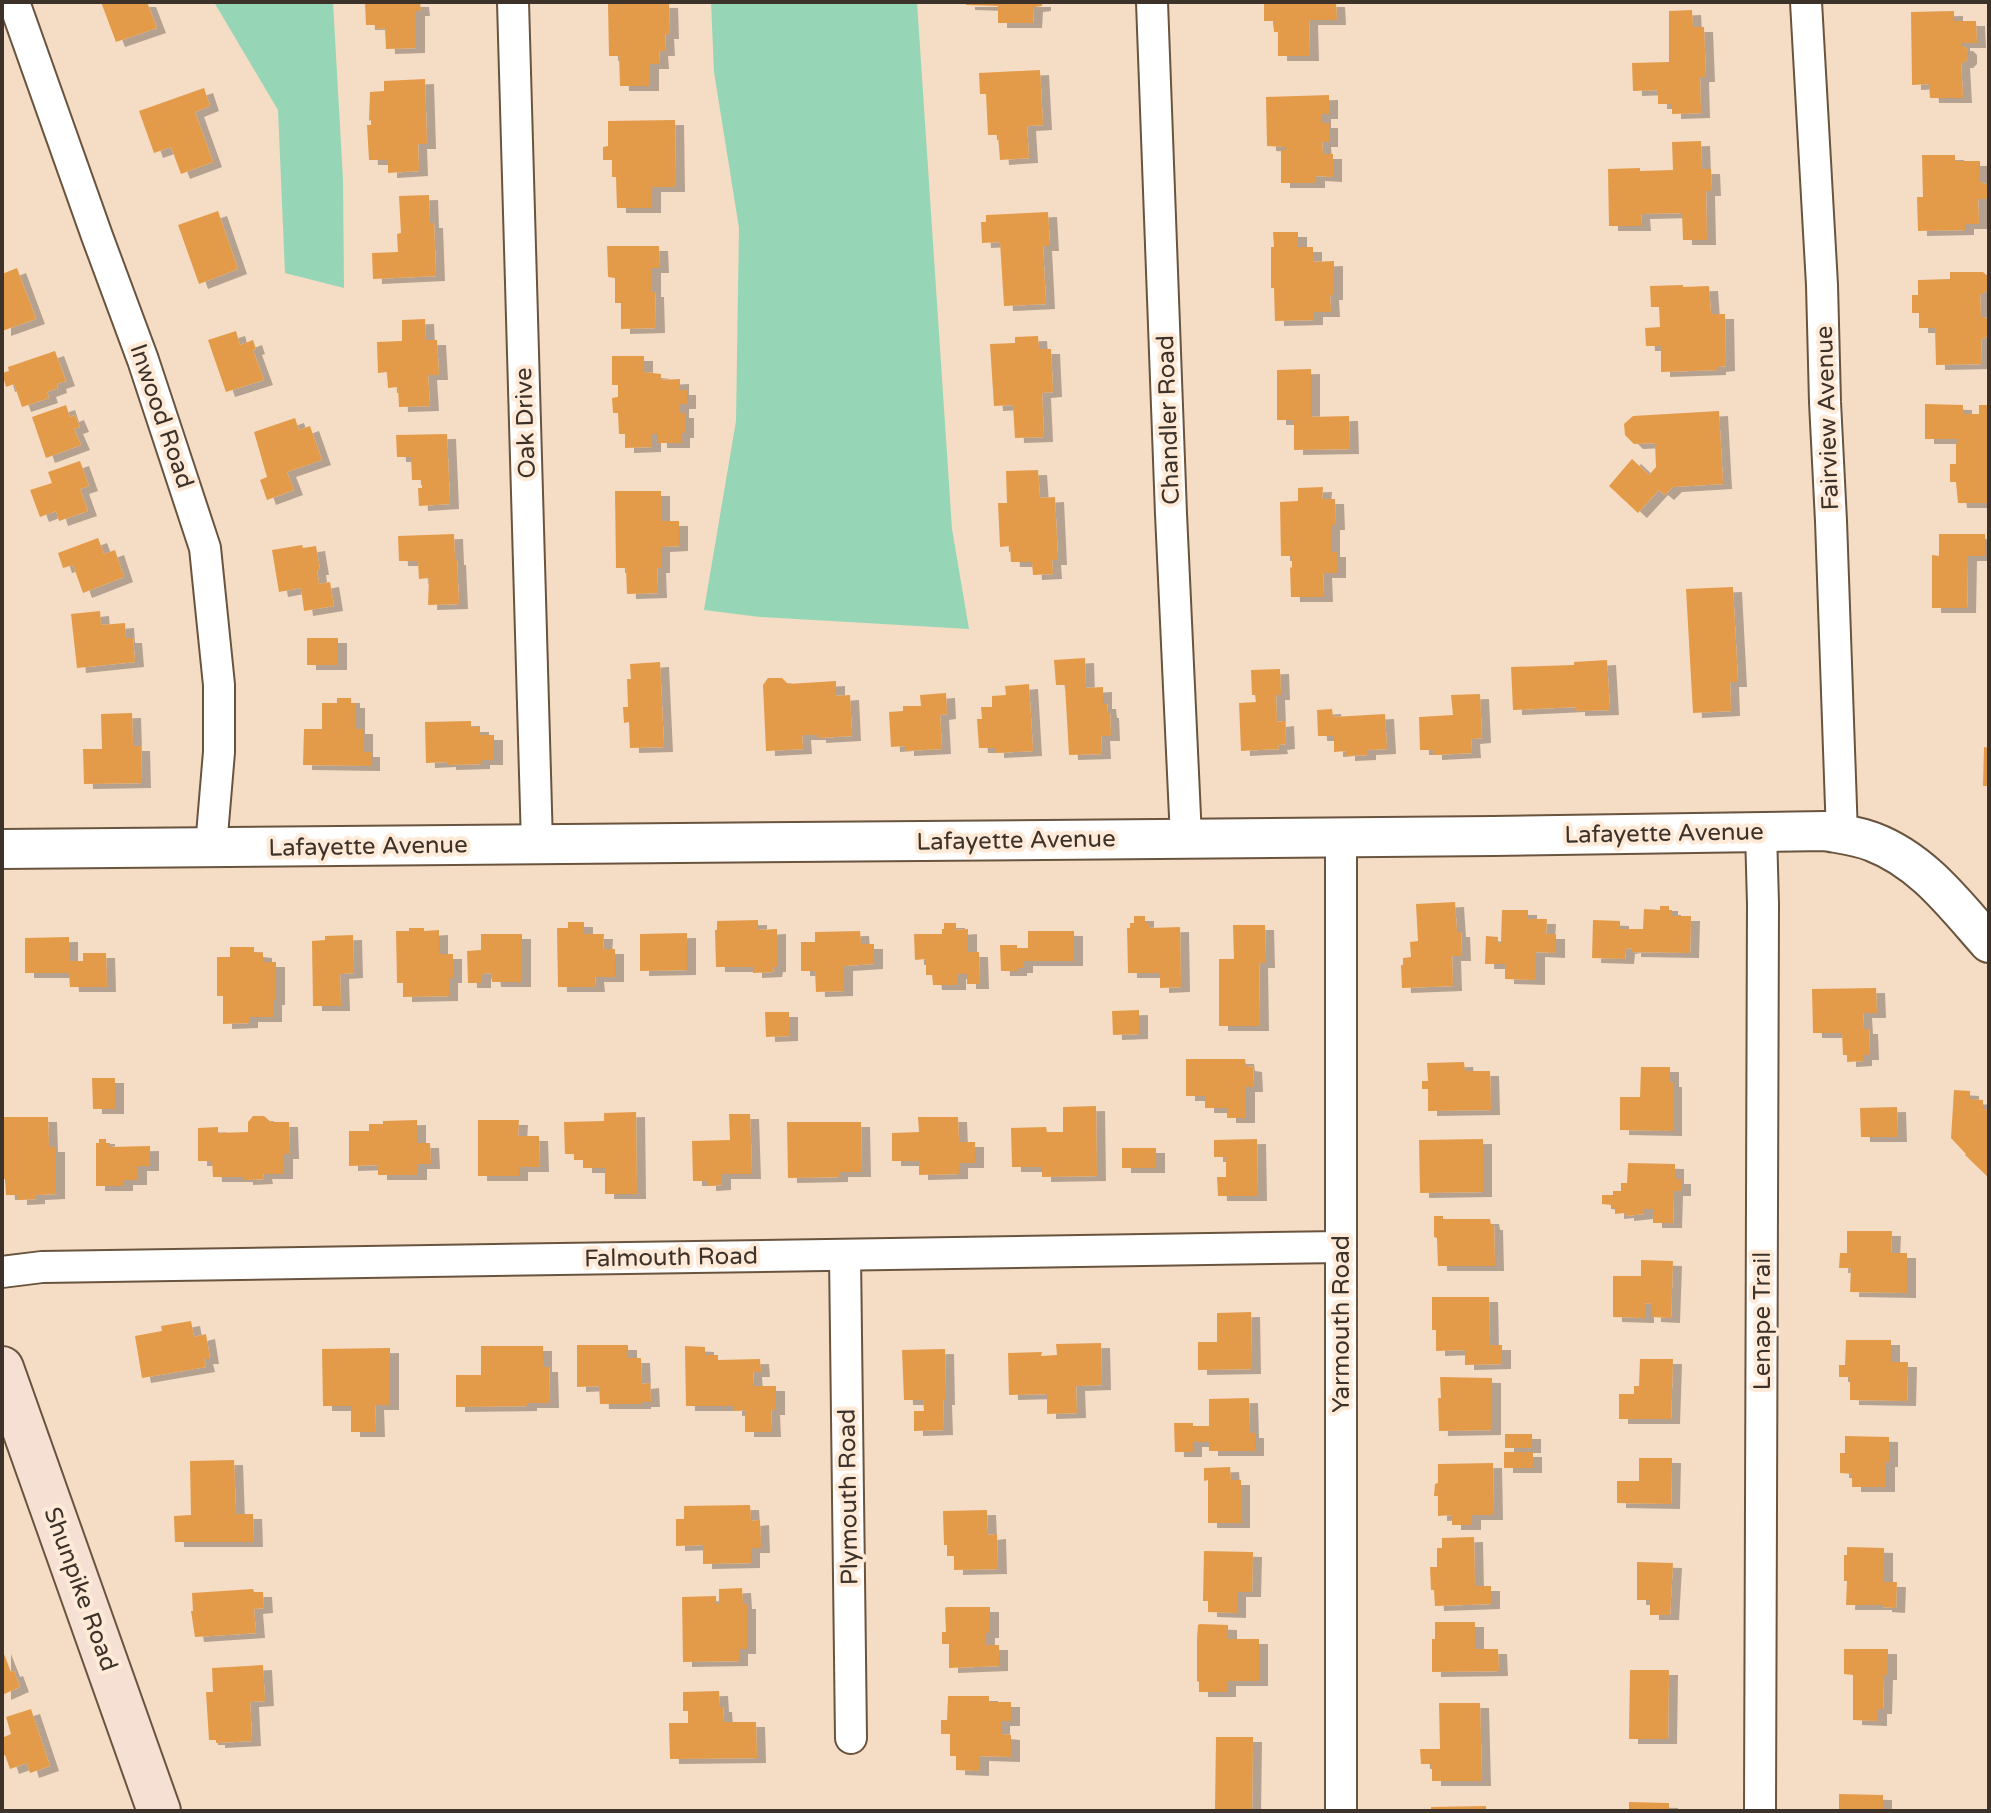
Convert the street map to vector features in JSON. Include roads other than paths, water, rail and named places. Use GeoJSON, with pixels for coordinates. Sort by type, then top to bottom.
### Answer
{"type":"FeatureCollection","features":[{"type":"Feature","properties":{"kind":"main road","name":"Shunpike Road"},"geometry":{"type":"LineString","coordinates":[[2,1368],[159,1811]]}},
{"type":"Feature","properties":{"kind":"street","name":"Inwood Road"},"geometry":{"type":"LineString","coordinates":[[14,2],[143,360],[205,548],[219,685],[219,752],[211,847]]}},
{"type":"Feature","properties":{"kind":"street","name":"Oak Drive"},"geometry":{"type":"LineString","coordinates":[[513,2],[537,844]]}},
{"type":"Feature","properties":{"kind":"street","name":"Chandler Road"},"geometry":{"type":"LineString","coordinates":[[1152,2],[1186,838]]}},
{"type":"Feature","properties":{"kind":"street","name":"Fairview Avenue"},"geometry":{"type":"LineString","coordinates":[[1806,2],[1822,285],[1842,835]]}},
{"type":"Feature","properties":{"kind":"street","name":"Lenape Trail"},"geometry":{"type":"LineString","coordinates":[[1760,1811],[1761,831]]}},
{"type":"Feature","properties":{"kind":"street","name":"Lafayette Avenue"},"geometry":{"type":"LineString","coordinates":[[2,849],[1825,831],[1870,840],[1914,864],[1989,943]]}},
{"type":"Feature","properties":{"kind":"street","name":"Yarmouth Road"},"geometry":{"type":"LineString","coordinates":[[1341,837],[1341,1811]]}},
{"type":"Feature","properties":{"kind":"street","name":"Falmouth Road"},"geometry":{"type":"LineString","coordinates":[[2,1272],[42,1267],[1341,1247]]}},
{"type":"Feature","properties":{"kind":"street","name":"Plymouth Road"},"geometry":{"type":"LineString","coordinates":[[845,1255],[851,1738]]}}]}
